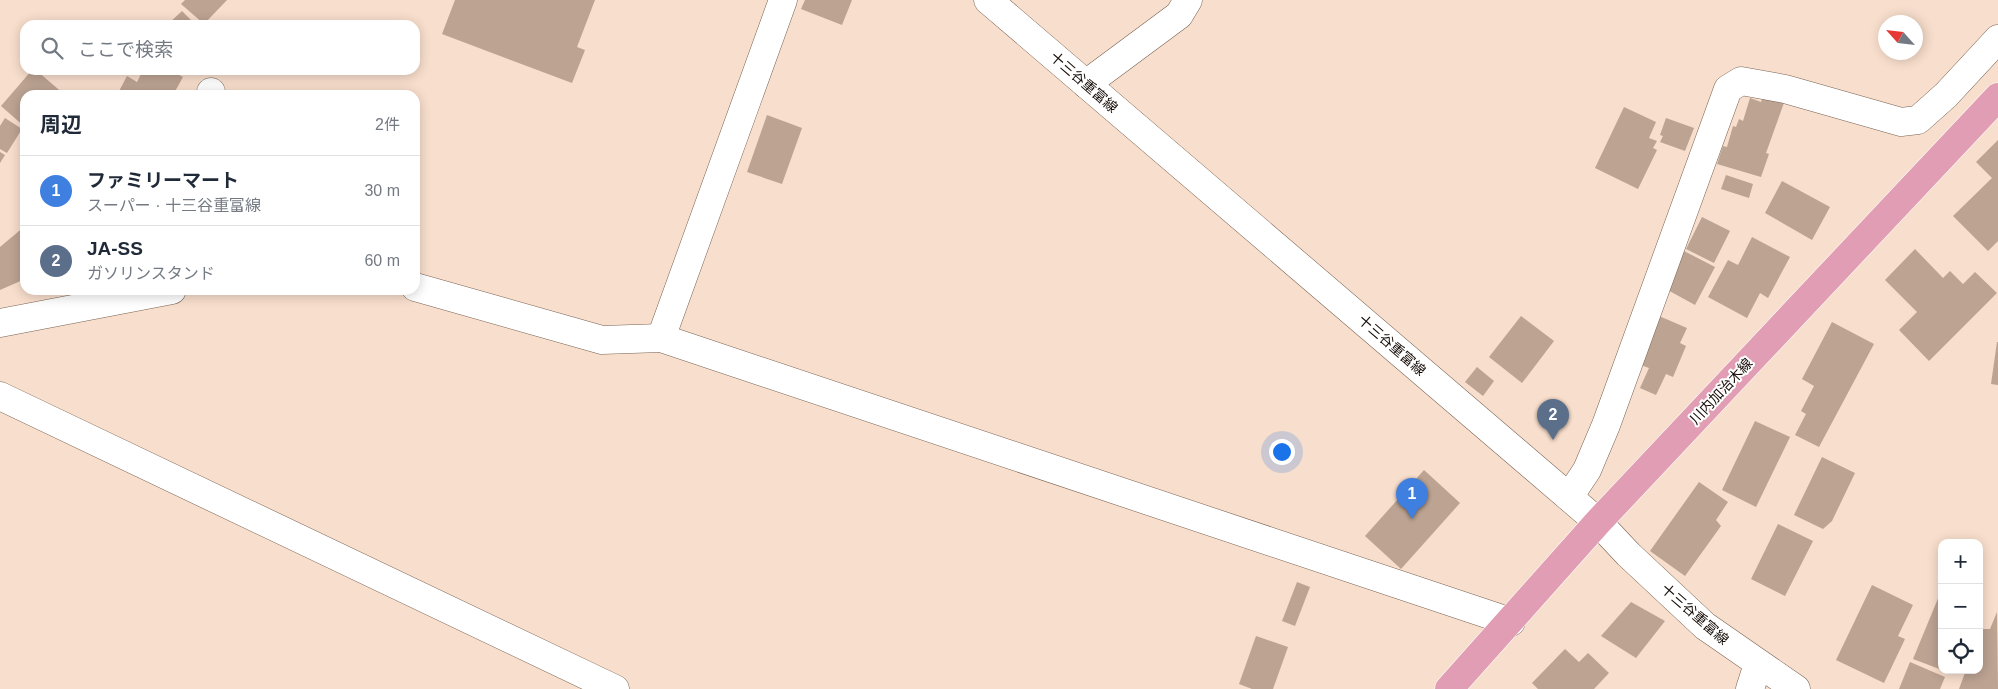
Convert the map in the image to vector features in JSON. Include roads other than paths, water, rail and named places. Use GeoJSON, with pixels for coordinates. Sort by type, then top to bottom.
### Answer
{"type":"FeatureCollection","features":[{"type":"Feature","properties":{"kind":"main road","name":"川内加治木線"},"geometry":{"type":"LineString","coordinates":[[1449,689],[1598,522],[1998,97]]}},
{"type":"Feature","properties":{"kind":"street"},"geometry":{"type":"LineString","coordinates":[[661,338],[783,0]]}},
{"type":"Feature","properties":{"kind":"street","name":"十三谷重富線"},"geometry":{"type":"LineString","coordinates":[[988,0],[1598,522],[1628,554],[1705,626],[1754,676],[1796,689]]}},
{"type":"Feature","properties":{"kind":"street"},"geometry":{"type":"LineString","coordinates":[[1086,84],[1179,15],[1188,0]]}},
{"type":"Feature","properties":{"kind":"street"},"geometry":{"type":"LineString","coordinates":[[1569,497],[1587,470],[1609,416],[1728,89],[1741,81],[1785,89],[1901,122],[1918,120],[1946,95],[1998,39]]}},
{"type":"Feature","properties":{"kind":"street"},"geometry":{"type":"LineString","coordinates":[[420,288],[602,340],[661,338],[1510,622]]}},
{"type":"Feature","properties":{"kind":"street"},"geometry":{"type":"LineString","coordinates":[[0,323],[146,295]]}},
{"type":"Feature","properties":{"kind":"street"},"geometry":{"type":"LineString","coordinates":[[0,396],[615,689]]}},
{"type":"Feature","properties":{"kind":"place","name":"JA-SS"},"geometry":{"type":"Point","coordinates":[1553,440]}},
{"type":"Feature","properties":{"kind":"place","name":"ファミリーマート"},"geometry":{"type":"Point","coordinates":[1412,519]}}]}
